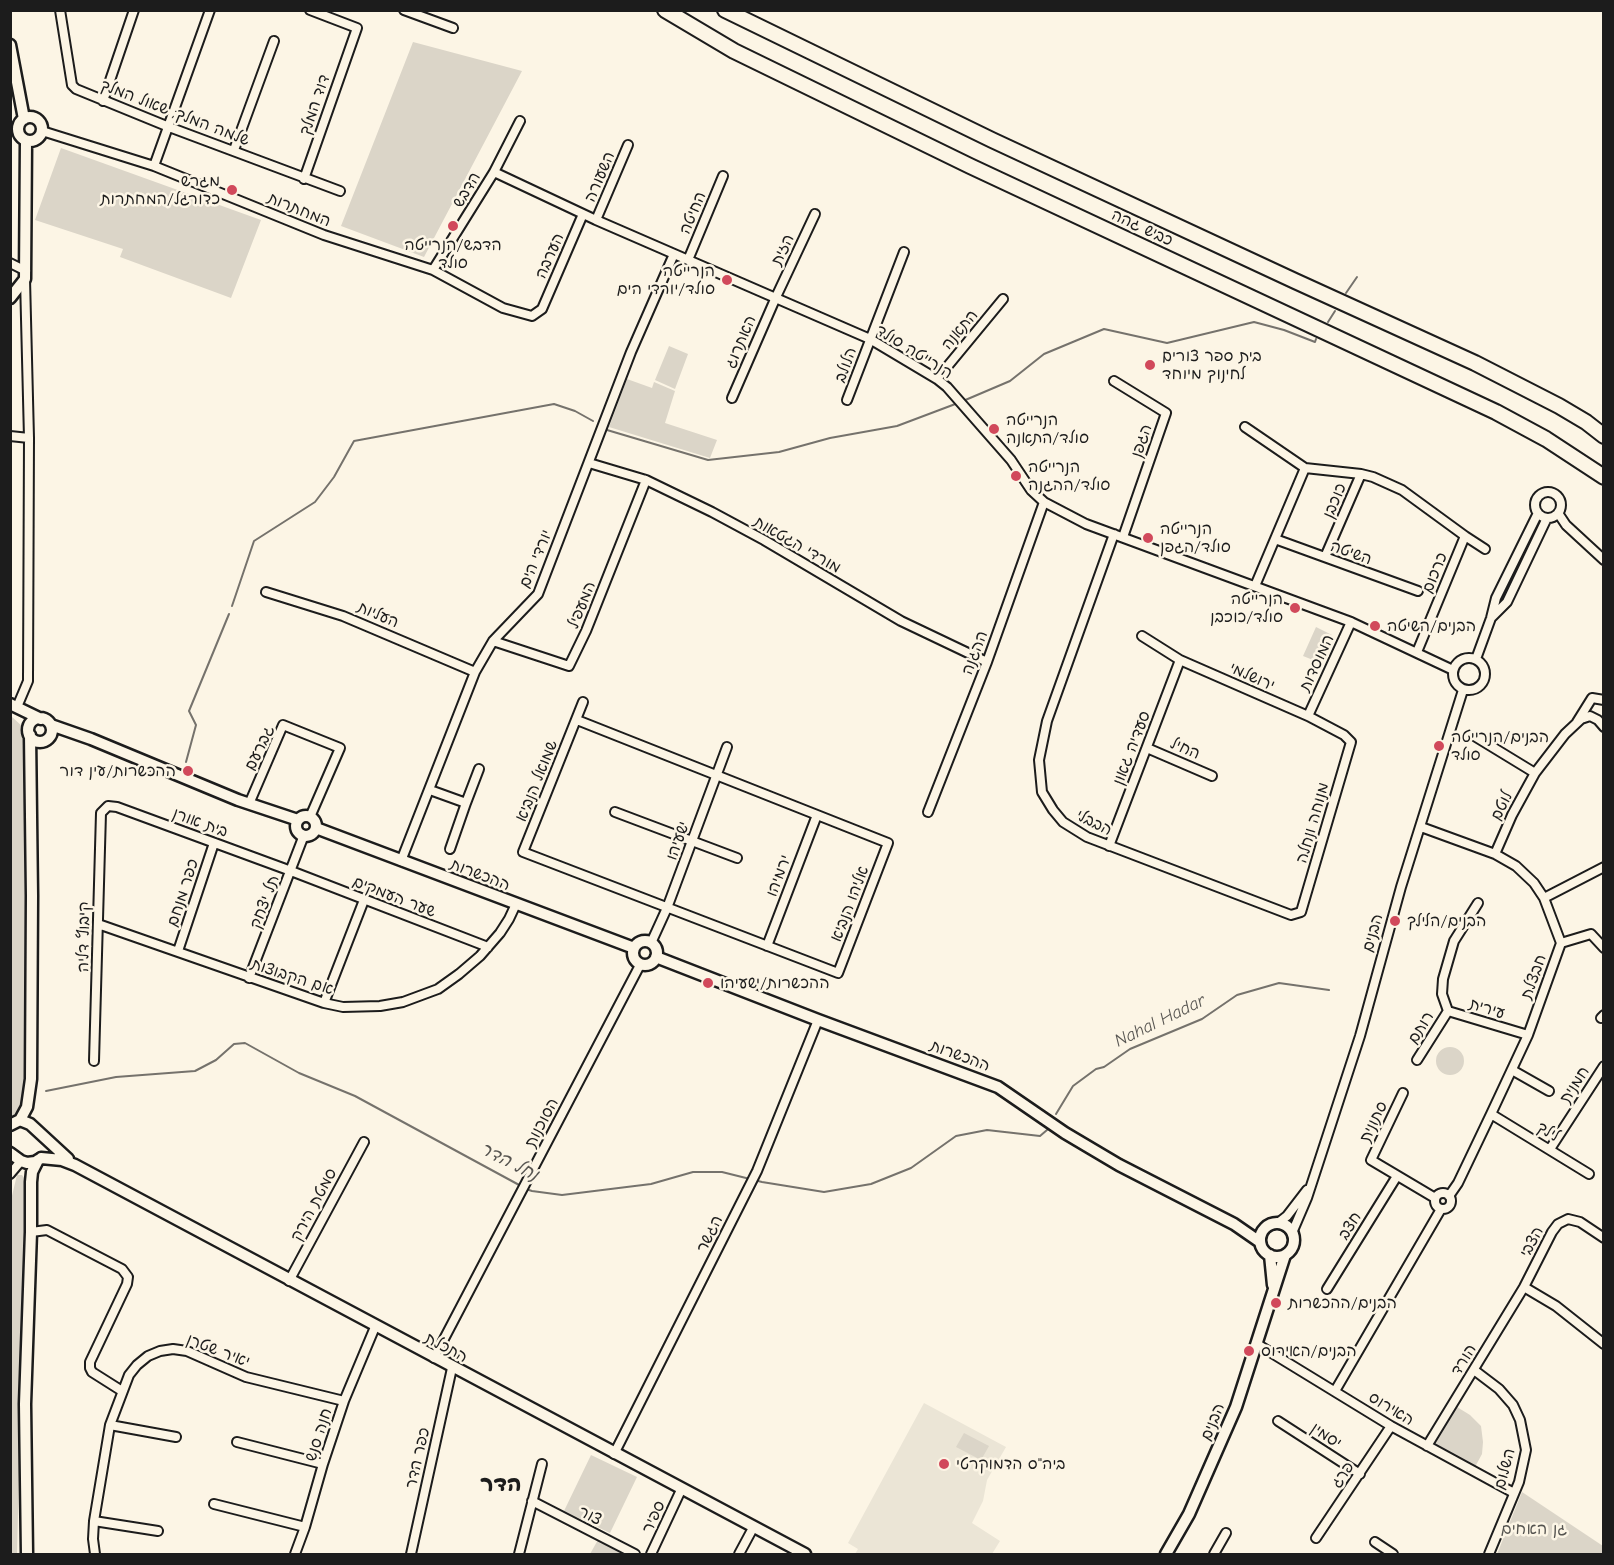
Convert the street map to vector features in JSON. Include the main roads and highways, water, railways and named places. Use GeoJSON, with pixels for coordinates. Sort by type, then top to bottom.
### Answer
{"type":"FeatureCollection","features":[{"type":"Feature","properties":{"kind":"highway","name":"כביש גהה"},"geometry":{"type":"LineString","coordinates":[[665,10],[734,51],[949,156],[1496,412],[1546,439],[1604,477]]}},
{"type":"Feature","properties":{"kind":"highway","name":"כביש גהה"},"geometry":{"type":"LineString","coordinates":[[725,10],[1003,145],[1475,363],[1559,406],[1604,436]]}},
{"type":"Feature","properties":{"kind":"waterway"},"geometry":{"type":"LineString","coordinates":[[1346,293],[1357,277]]}},
{"type":"Feature","properties":{"kind":"waterway"},"geometry":{"type":"LineString","coordinates":[[1328,322],[1335,311]]}},
{"type":"Feature","properties":{"kind":"waterway"},"geometry":{"type":"LineString","coordinates":[[963,401],[1010,381],[1044,354],[1104,329],[1167,343],[1254,322],[1315,342],[1316,339]]}},
{"type":"Feature","properties":{"kind":"waterway"},"geometry":{"type":"LineString","coordinates":[[607,430],[708,460],[779,452],[830,438],[897,426],[958,403]]}},
{"type":"Feature","properties":{"kind":"waterway"},"geometry":{"type":"LineString","coordinates":[[232,606],[254,541],[315,502],[334,477],[354,441],[554,404],[575,411],[593,421]]}},
{"type":"Feature","properties":{"kind":"waterway"},"geometry":{"type":"LineString","coordinates":[[186,762],[196,725],[189,711],[229,614]]}},
{"type":"Feature","properties":{"kind":"waterway","name":"Nahal Hadar"},"geometry":{"type":"LineString","coordinates":[[1056,1114],[1073,1086],[1096,1069],[1104,1067],[1130,1049],[1202,1019],[1237,995],[1279,983],[1329,990]]}},
{"type":"Feature","properties":{"kind":"waterway","name":"נחל הדר"},"geometry":{"type":"LineString","coordinates":[[46,1091],[116,1077],[195,1071],[216,1060],[234,1044],[245,1043],[299,1073],[355,1096],[521,1186]]}},
{"type":"Feature","properties":{"kind":"waterway","name":"נחל הדר"},"geometry":{"type":"LineString","coordinates":[[526,1189],[562,1195],[651,1184],[693,1172],[722,1172],[762,1182],[824,1192],[871,1184],[911,1168],[956,1136],[987,1130],[1040,1136],[1047,1130]]}},
{"type":"Feature","properties":{"kind":"place","name":"מגרש כדורגל/המחתרות"},"geometry":{"type":"Point","coordinates":[232,190]}},
{"type":"Feature","properties":{"kind":"place","name":"הדבש/הנרייטה סולד"},"geometry":{"type":"Point","coordinates":[453,226]}},
{"type":"Feature","properties":{"kind":"place","name":"הנרייטה סולד/יורדי הים"},"geometry":{"type":"Point","coordinates":[727,280]}},
{"type":"Feature","properties":{"kind":"place","name":"בית ספר צורים לחינוך מיוחד"},"geometry":{"type":"Point","coordinates":[1150,365]}},
{"type":"Feature","properties":{"kind":"place","name":"הנרייטה סולד/התאנה"},"geometry":{"type":"Point","coordinates":[994,429]}},
{"type":"Feature","properties":{"kind":"place","name":"הנרייטה סולד/ההגנה"},"geometry":{"type":"Point","coordinates":[1016,476]}},
{"type":"Feature","properties":{"kind":"place","name":"הנרייטה סולד/הגפן"},"geometry":{"type":"Point","coordinates":[1148,538]}},
{"type":"Feature","properties":{"kind":"place","name":"הנרייטה סולד/כוכבן"},"geometry":{"type":"Point","coordinates":[1295,608]}},
{"type":"Feature","properties":{"kind":"place","name":"הבנים/השיטה"},"geometry":{"type":"Point","coordinates":[1375,626]}},
{"type":"Feature","properties":{"kind":"place","name":"הבנים/הנרייטה סולד"},"geometry":{"type":"Point","coordinates":[1439,746]}},
{"type":"Feature","properties":{"kind":"place","name":"ההכשרות/עין דור"},"geometry":{"type":"Point","coordinates":[188,771]}},
{"type":"Feature","properties":{"kind":"place","name":"הבנים/הלילך"},"geometry":{"type":"Point","coordinates":[1395,921]}},
{"type":"Feature","properties":{"kind":"place","name":"ההכשרות/ישעיהו"},"geometry":{"type":"Point","coordinates":[708,983]}},
{"type":"Feature","properties":{"kind":"place","name":"הבנים/ההכשרות"},"geometry":{"type":"Point","coordinates":[1276,1303]}},
{"type":"Feature","properties":{"kind":"place","name":"הבנים/האירוס"},"geometry":{"type":"Point","coordinates":[1249,1351]}},
{"type":"Feature","properties":{"kind":"place","name":"ביה\"ס הדמוקרטי"},"geometry":{"type":"Point","coordinates":[944,1464]}},
{"type":"Feature","properties":{"kind":"district","name":"הדר"},"geometry":{"type":"Point","coordinates":[501,1485]}},
{"type":"Feature","properties":{"kind":"park label","name":"גן האחים"},"geometry":{"type":"Point","coordinates":[1534,1529]}}]}
